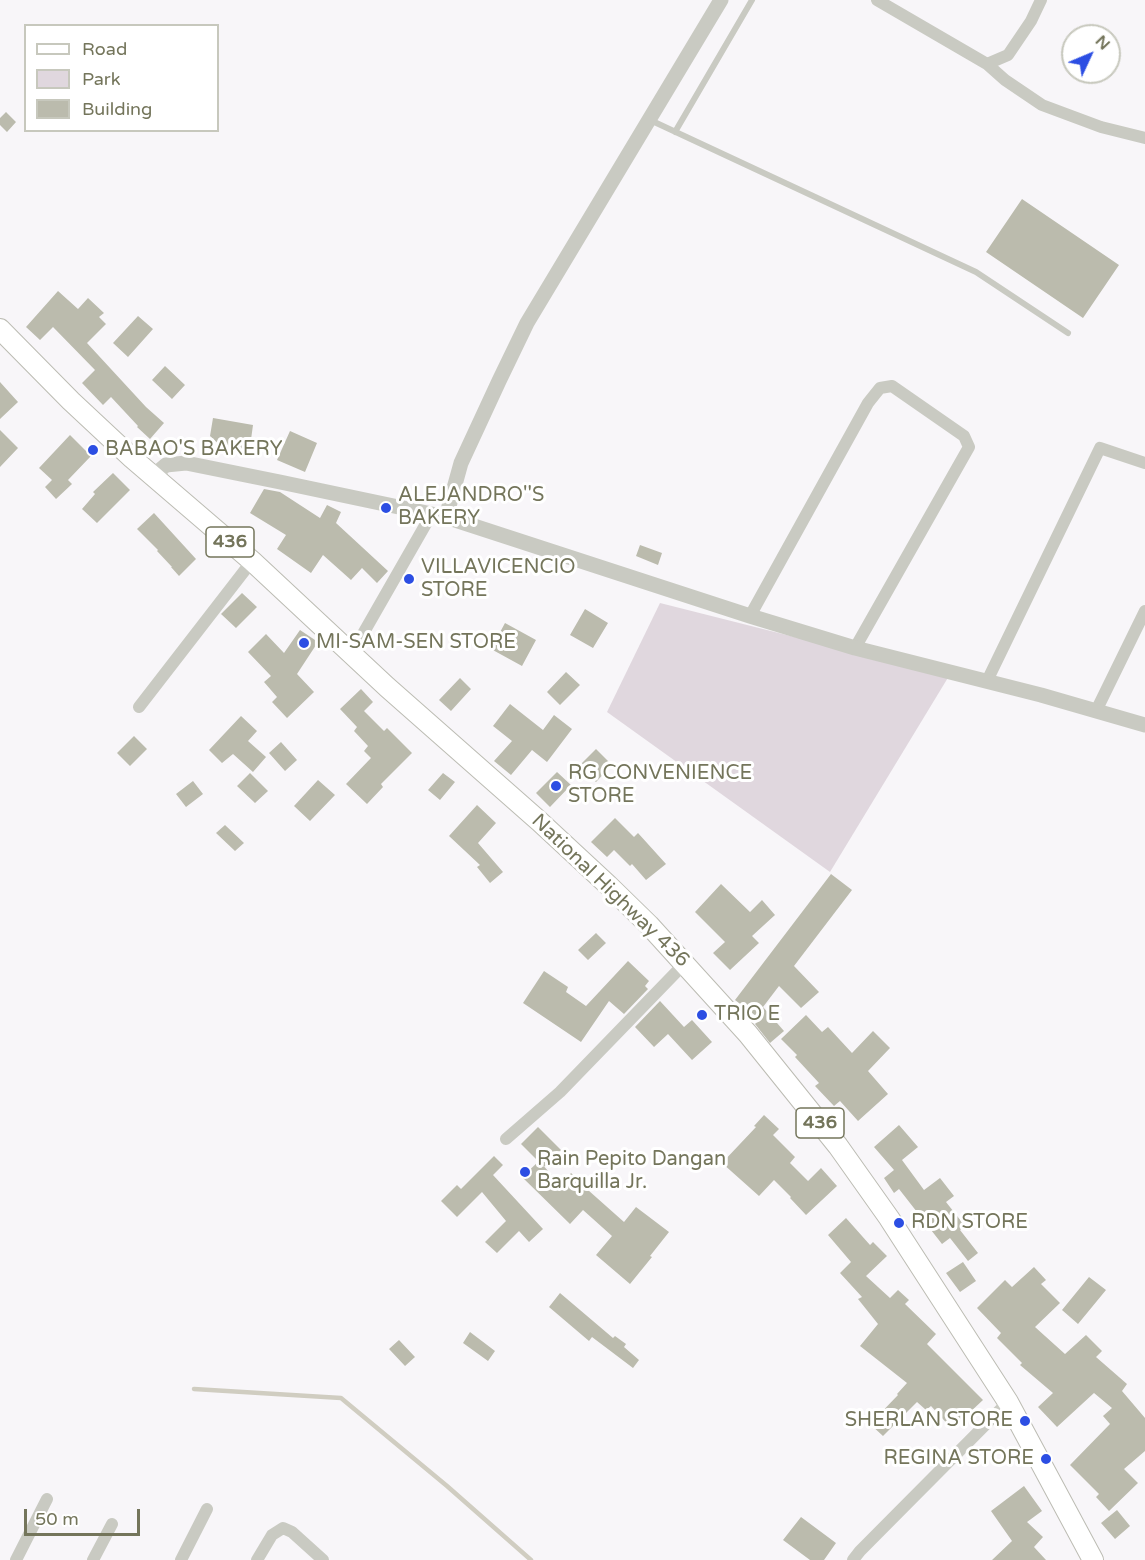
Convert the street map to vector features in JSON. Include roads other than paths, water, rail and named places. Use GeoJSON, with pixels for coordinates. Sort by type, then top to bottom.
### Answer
{"type":"FeatureCollection","features":[{"type":"Feature","properties":{"kind":"main road","name":"National Highway 436"},"geometry":{"type":"LineString","coordinates":[[0,329],[71,401],[153,476],[252,561],[387,687],[565,845],[685,963],[748,1034],[838,1146],[895,1227],[1008,1401],[1093,1560]]}},
{"type":"Feature","properties":{"kind":"street"},"geometry":{"type":"LineString","coordinates":[[352,653],[438,516],[527,323],[721,0]]}},
{"type":"Feature","properties":{"kind":"street"},"geometry":{"type":"LineString","coordinates":[[877,0],[987,64],[1005,80],[1042,105],[1101,127],[1145,138]]}},
{"type":"Feature","properties":{"kind":"street"},"geometry":{"type":"LineString","coordinates":[[987,64],[1008,55],[1031,21],[1041,0]]}},
{"type":"Feature","properties":{"kind":"street"},"geometry":{"type":"LineString","coordinates":[[750,616],[868,403],[880,388],[892,386],[964,436],[969,447],[855,648]]}},
{"type":"Feature","properties":{"kind":"street"},"geometry":{"type":"LineString","coordinates":[[987,681],[1100,448],[1145,463]]}},
{"type":"Feature","properties":{"kind":"street"},"geometry":{"type":"LineString","coordinates":[[153,476],[166,465],[186,463],[438,516],[855,648],[1041,694],[1145,725]]}},
{"type":"Feature","properties":{"kind":"street"},"geometry":{"type":"LineString","coordinates":[[139,707],[252,561]]}},
{"type":"Feature","properties":{"kind":"street"},"geometry":{"type":"LineString","coordinates":[[1096,711],[1145,610]]}},
{"type":"Feature","properties":{"kind":"street"},"geometry":{"type":"LineString","coordinates":[[506,1139],[560,1092],[685,963]]}},
{"type":"Feature","properties":{"kind":"street"},"geometry":{"type":"LineString","coordinates":[[854,1560],[860,1551],[1008,1401]]}},
{"type":"Feature","properties":{"kind":"street"},"geometry":{"type":"LineString","coordinates":[[16,1560],[47,1499]]}},
{"type":"Feature","properties":{"kind":"street"},"geometry":{"type":"LineString","coordinates":[[181,1560],[207,1509]]}},
{"type":"Feature","properties":{"kind":"street"},"geometry":{"type":"LineString","coordinates":[[93,1560],[112,1524]]}},
{"type":"Feature","properties":{"kind":"street"},"geometry":{"type":"LineString","coordinates":[[257,1560],[272,1535],[283,1528],[292,1532],[323,1560]]}},
{"type":"Feature","properties":{"kind":"lane"},"geometry":{"type":"LineString","coordinates":[[675,132],[752,0]]}},
{"type":"Feature","properties":{"kind":"lane"},"geometry":{"type":"LineString","coordinates":[[649,119],[976,272],[1068,333]]}},
{"type":"Feature","properties":{"kind":"waterway"},"geometry":{"type":"LineString","coordinates":[[194,1389],[341,1398],[447,1486],[531,1560]]}},
{"type":"Feature","properties":{"kind":"place","name":"BABAO'S BAKERY"},"geometry":{"type":"Point","coordinates":[93,450]}},
{"type":"Feature","properties":{"kind":"place","name":"ALEJANDRO''S BAKERY"},"geometry":{"type":"Point","coordinates":[386,508]}},
{"type":"Feature","properties":{"kind":"place","name":"VILLAVICENCIO STORE"},"geometry":{"type":"Point","coordinates":[409,579]}},
{"type":"Feature","properties":{"kind":"place","name":"MI-SAM-SEN STORE"},"geometry":{"type":"Point","coordinates":[304,643]}},
{"type":"Feature","properties":{"kind":"place","name":"RG CONVENIENCE STORE"},"geometry":{"type":"Point","coordinates":[556,786]}},
{"type":"Feature","properties":{"kind":"place","name":"TRIO E"},"geometry":{"type":"Point","coordinates":[702,1015]}},
{"type":"Feature","properties":{"kind":"place","name":"Rain Pepito Dangan Barquilla Jr."},"geometry":{"type":"Point","coordinates":[525,1172]}},
{"type":"Feature","properties":{"kind":"place","name":"RDN STORE"},"geometry":{"type":"Point","coordinates":[899,1223]}},
{"type":"Feature","properties":{"kind":"place","name":"SHERLAN STORE"},"geometry":{"type":"Point","coordinates":[1025,1421]}},
{"type":"Feature","properties":{"kind":"place","name":"REGINA STORE"},"geometry":{"type":"Point","coordinates":[1046,1459]}}]}
